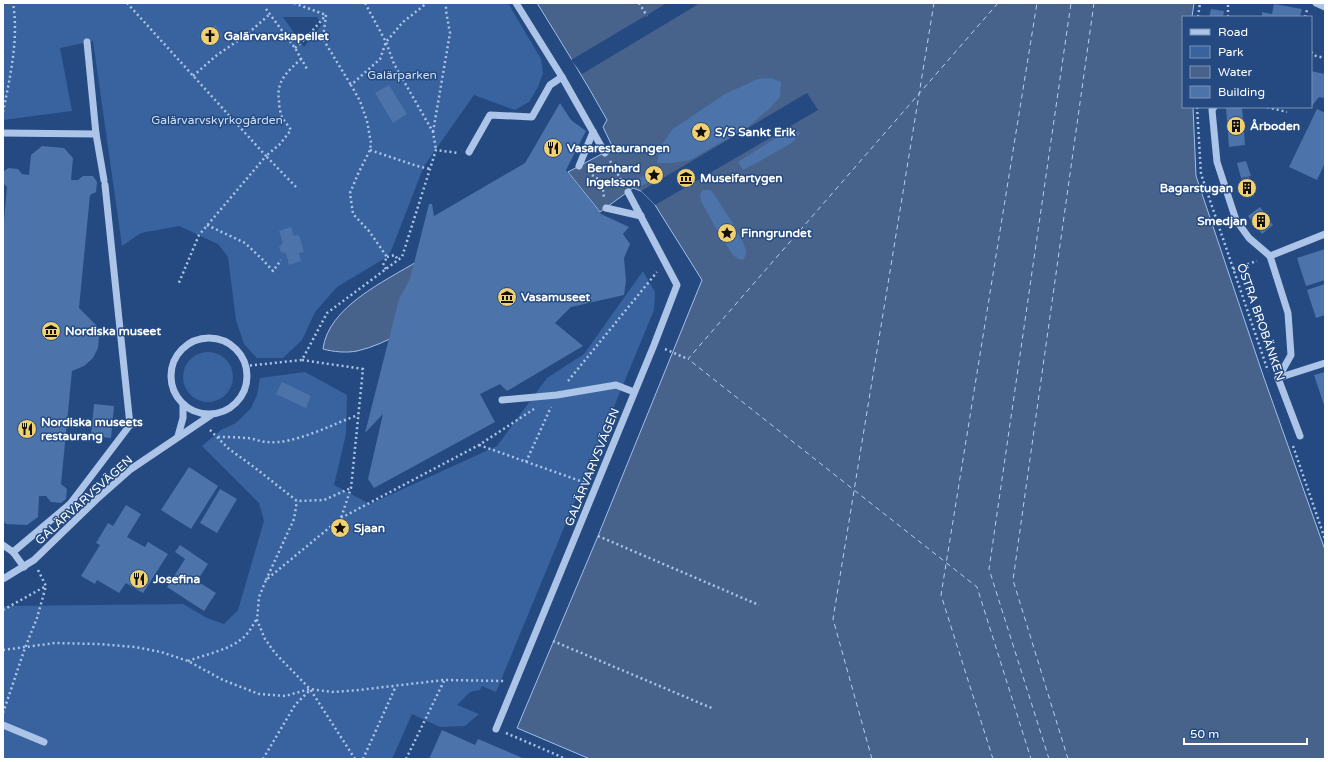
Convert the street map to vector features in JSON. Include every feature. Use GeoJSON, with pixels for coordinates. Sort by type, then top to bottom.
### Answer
{"type":"FeatureCollection","features":[{"type":"Feature","properties":{"kind":"street"},"geometry":{"type":"LineString","coordinates":[[516,3],[562,77],[605,153]]}},
{"type":"Feature","properties":{"kind":"street"},"geometry":{"type":"LineString","coordinates":[[1316,3],[1325,7]]}},
{"type":"Feature","properties":{"kind":"street"},"geometry":{"type":"LineString","coordinates":[[13,552],[70,504],[130,425],[105,183],[96,134],[87,42]]}},
{"type":"Feature","properties":{"kind":"street"},"geometry":{"type":"LineString","coordinates":[[469,152],[490,115],[532,117],[550,86],[562,77]]}},
{"type":"Feature","properties":{"kind":"street"},"geometry":{"type":"LineString","coordinates":[[1213,108],[1212,110],[1217,162],[1236,220],[1249,238],[1270,256],[1288,313],[1291,355],[1278,378]]}},
{"type":"Feature","properties":{"kind":"street"},"geometry":{"type":"LineString","coordinates":[[579,166],[593,132]]}},
{"type":"Feature","properties":{"kind":"street"},"geometry":{"type":"LineString","coordinates":[[3,133],[96,134]]}},
{"type":"Feature","properties":{"kind":"street","name":"GALÄRVARVSVÄGEN"},"geometry":{"type":"LineString","coordinates":[[496,729],[678,285],[628,192]]}},
{"type":"Feature","properties":{"kind":"street"},"geometry":{"type":"LineString","coordinates":[[606,208],[641,216]]}},
{"type":"Feature","properties":{"kind":"street"},"geometry":{"type":"LineString","coordinates":[[1270,256],[1325,234]]}},
{"type":"Feature","properties":{"kind":"street","name":"GALÄRVARVSVÄGEN"},"geometry":{"type":"LineString","coordinates":[[3,579],[34,560],[97,499],[132,469],[202,420],[231,408],[239,400],[245,389],[247,377],[245,366],[240,354],[231,346],[220,340],[208,338],[196,340],[184,347],[176,356],[171,368],[171,381],[175,394],[183,404],[191,410],[201,414],[211,415]]}},
{"type":"Feature","properties":{"kind":"street"},"geometry":{"type":"LineString","coordinates":[[1278,378],[1325,363]]}},
{"type":"Feature","properties":{"kind":"street"},"geometry":{"type":"LineString","coordinates":[[1278,378],[1300,436]]}},
{"type":"Feature","properties":{"kind":"street"},"geometry":{"type":"LineString","coordinates":[[502,400],[557,395],[616,385],[634,392]]}},
{"type":"Feature","properties":{"kind":"street"},"geometry":{"type":"LineString","coordinates":[[178,436],[183,418],[183,404]]}},
{"type":"Feature","properties":{"kind":"street"},"geometry":{"type":"LineString","coordinates":[[3,545],[13,552],[24,567]]}},
{"type":"Feature","properties":{"kind":"street"},"geometry":{"type":"LineString","coordinates":[[3,725],[44,742]]}},
{"type":"Feature","properties":{"kind":"path"},"geometry":{"type":"LineString","coordinates":[[3,112],[12,64],[15,18],[13,3]]}},
{"type":"Feature","properties":{"kind":"path"},"geometry":{"type":"LineString","coordinates":[[127,3],[266,156],[296,186]]}},
{"type":"Feature","properties":{"kind":"path"},"geometry":{"type":"LineString","coordinates":[[294,3],[326,15]]}},
{"type":"Feature","properties":{"kind":"path"},"geometry":{"type":"LineString","coordinates":[[365,3],[386,42],[394,64],[433,132]]}},
{"type":"Feature","properties":{"kind":"path"},"geometry":{"type":"LineString","coordinates":[[351,85],[380,59],[386,42],[403,22],[427,3]]}},
{"type":"Feature","properties":{"kind":"path"},"geometry":{"type":"LineString","coordinates":[[302,360],[327,313],[402,257],[436,150],[433,132],[450,33],[446,3]]}},
{"type":"Feature","properties":{"kind":"path"},"geometry":{"type":"LineString","coordinates":[[639,3],[647,16]]}},
{"type":"Feature","properties":{"kind":"path"},"geometry":{"type":"LineString","coordinates":[[1198,16],[1200,3]]}},
{"type":"Feature","properties":{"kind":"path"},"geometry":{"type":"LineString","coordinates":[[1228,3],[1228,16]]}},
{"type":"Feature","properties":{"kind":"path"},"geometry":{"type":"LineString","coordinates":[[266,8],[295,48],[307,70]]}},
{"type":"Feature","properties":{"kind":"path"},"geometry":{"type":"LineString","coordinates":[[193,76],[216,55],[245,36],[270,14]]}},
{"type":"Feature","properties":{"kind":"path"},"geometry":{"type":"LineString","coordinates":[[295,48],[307,37],[326,15]]}},
{"type":"Feature","properties":{"kind":"path"},"geometry":{"type":"LineString","coordinates":[[326,15],[323,39],[360,101],[367,121],[371,143],[370,150],[350,193],[353,214],[369,230],[386,257]]}},
{"type":"Feature","properties":{"kind":"path"},"geometry":{"type":"LineString","coordinates":[[1312,53],[1316,56],[1325,58]]}},
{"type":"Feature","properties":{"kind":"path"},"geometry":{"type":"LineString","coordinates":[[178,285],[199,235],[266,156],[280,144],[291,130],[288,123],[282,117],[278,90],[282,80],[301,59]]}},
{"type":"Feature","properties":{"kind":"path","name":"ÖSTRA BROBÄNKEN"},"geometry":{"type":"LineString","coordinates":[[1197,108],[1200,174],[1269,375]]}},
{"type":"Feature","properties":{"kind":"path"},"geometry":{"type":"LineString","coordinates":[[1271,108],[1287,112]]}},
{"type":"Feature","properties":{"kind":"path"},"geometry":{"type":"LineString","coordinates":[[370,150],[430,169]]}},
{"type":"Feature","properties":{"kind":"path"},"geometry":{"type":"LineString","coordinates":[[436,150],[454,153],[469,152]]}},
{"type":"Feature","properties":{"kind":"path"},"geometry":{"type":"LineString","coordinates":[[605,153],[628,192]]}},
{"type":"Feature","properties":{"kind":"path"},"geometry":{"type":"LineString","coordinates":[[579,166],[602,182],[606,208]]}},
{"type":"Feature","properties":{"kind":"path"},"geometry":{"type":"LineString","coordinates":[[207,225],[245,243],[273,271],[281,260]]}},
{"type":"Feature","properties":{"kind":"path"},"geometry":{"type":"LineString","coordinates":[[386,257],[395,255],[398,260]]}},
{"type":"Feature","properties":{"kind":"path"},"geometry":{"type":"LineString","coordinates":[[1233,269],[1270,256]]}},
{"type":"Feature","properties":{"kind":"path"},"geometry":{"type":"LineString","coordinates":[[386,257],[383,264],[386,269]]}},
{"type":"Feature","properties":{"kind":"path"},"geometry":{"type":"LineString","coordinates":[[526,462],[557,395],[665,262]]}},
{"type":"Feature","properties":{"kind":"path"},"geometry":{"type":"LineString","coordinates":[[673,352],[688,359]]}},
{"type":"Feature","properties":{"kind":"path"},"geometry":{"type":"LineString","coordinates":[[245,366],[302,360],[363,369],[352,488],[341,518]]}},
{"type":"Feature","properties":{"kind":"path"},"geometry":{"type":"LineString","coordinates":[[266,580],[341,518],[479,445],[537,408]]}},
{"type":"Feature","properties":{"kind":"path"},"geometry":{"type":"LineString","coordinates":[[218,437],[247,438],[268,442],[284,441],[316,432],[336,422],[358,415]]}},
{"type":"Feature","properties":{"kind":"path"},"geometry":{"type":"LineString","coordinates":[[202,420],[229,449],[297,501],[324,500],[352,488]]}},
{"type":"Feature","properties":{"kind":"path"},"geometry":{"type":"LineString","coordinates":[[1292,443],[1325,539]]}},
{"type":"Feature","properties":{"kind":"path"},"geometry":{"type":"LineString","coordinates":[[479,445],[596,487]]}},
{"type":"Feature","properties":{"kind":"path"},"geometry":{"type":"LineString","coordinates":[[297,501],[294,519],[259,597],[257,620],[265,639],[275,653],[310,689],[355,759]]}},
{"type":"Feature","properties":{"kind":"path"},"geometry":{"type":"LineString","coordinates":[[598,536],[759,605]]}},
{"type":"Feature","properties":{"kind":"path"},"geometry":{"type":"LineString","coordinates":[[3,713],[37,618],[46,586],[34,560]]}},
{"type":"Feature","properties":{"kind":"path"},"geometry":{"type":"LineString","coordinates":[[3,610],[46,586]]}},
{"type":"Feature","properties":{"kind":"path"},"geometry":{"type":"LineString","coordinates":[[188,661],[236,643],[246,635],[257,620]]}},
{"type":"Feature","properties":{"kind":"path"},"geometry":{"type":"LineString","coordinates":[[553,642],[714,710]]}},
{"type":"Feature","properties":{"kind":"path"},"geometry":{"type":"LineString","coordinates":[[3,650],[55,643],[98,644],[141,648],[161,652],[188,661],[223,680],[259,694],[285,696],[310,689],[332,692],[444,680],[515,681]]}},
{"type":"Feature","properties":{"kind":"path"},"geometry":{"type":"LineString","coordinates":[[406,759],[444,680]]}},
{"type":"Feature","properties":{"kind":"path"},"geometry":{"type":"LineString","coordinates":[[364,759],[396,686]]}},
{"type":"Feature","properties":{"kind":"path"},"geometry":{"type":"LineString","coordinates":[[263,759],[295,705],[310,689]]}},
{"type":"Feature","properties":{"kind":"path"},"geometry":{"type":"LineString","coordinates":[[496,729],[566,759]]}},
{"type":"Feature","properties":{"kind":"green space"},"geometry":{"type":"Polygon","coordinates":[[[3,3],[508,3],[541,59],[543,73],[538,87],[529,102],[515,110],[474,95],[424,166],[391,251],[387,257],[337,287],[315,312],[302,340],[283,358],[257,358],[244,344],[236,320],[228,257],[218,244],[179,226],[141,233],[122,246],[93,41],[60,48],[72,111],[3,120],[3,3]],[[283,17],[304,47],[322,24],[317,17],[283,17]]]}},
{"type":"Feature","properties":{"kind":"green space"},"geometry":{"type":"Polygon","coordinates":[[[643,271],[655,292],[654,310],[496,692],[482,686],[480,690],[470,692],[457,705],[479,714],[465,726],[440,727],[412,714],[392,759],[3,759],[3,608],[5,606],[183,604],[207,618],[224,624],[238,610],[264,521],[259,503],[202,446],[221,430],[236,423],[251,408],[257,395],[260,378],[305,372],[347,395],[346,434],[334,485],[370,504],[497,446],[547,378],[584,354],[643,271]]]}},
{"type":"Feature","properties":{"kind":"green space"},"geometry":{"type":"Polygon","coordinates":[[[208,352],[218,354],[226,359],[231,367],[233,377],[231,387],[226,395],[218,400],[208,402],[198,400],[190,395],[185,387],[183,377],[185,367],[190,359],[198,354],[208,352]]]}},
{"type":"Feature","properties":{"kind":"water"},"geometry":{"type":"Polygon","coordinates":[[[537,3],[1194,3],[1192,16],[1182,16],[1182,108],[1193,108],[1196,176],[1264,378],[1325,550],[1325,759],[590,759],[517,728],[598,536],[702,280],[655,205],[641,191],[633,188],[600,212],[568,172],[613,148],[603,127],[607,120],[537,3]]]}},
{"type":"Feature","properties":{"kind":"water"},"geometry":{"type":"Polygon","coordinates":[[[418,261],[445,307],[391,338],[369,348],[349,352],[323,349],[327,334],[335,320],[347,308],[375,287],[418,261]]]}},
{"type":"Feature","properties":{"kind":"pier"},"geometry":{"type":"Polygon","coordinates":[[[667,3],[696,3],[697,5],[582,74],[571,60],[667,3]]]}},
{"type":"Feature","properties":{"kind":"pier"},"geometry":{"type":"Polygon","coordinates":[[[807,93],[818,110],[655,205],[641,191],[807,93]]]}},
{"type":"Feature","properties":{"kind":"building"},"geometry":{"type":"Polygon","coordinates":[[[1274,4],[1302,9],[1300,16],[1262,16],[1262,12],[1272,14],[1274,4]]]}},
{"type":"Feature","properties":{"kind":"building"},"geometry":{"type":"Polygon","coordinates":[[[1211,9],[1224,11],[1223,16],[1209,16],[1211,9]]]}},
{"type":"Feature","properties":{"kind":"building","name":"Galärvarvskapellet"},"geometry":{"type":"Polygon","coordinates":[[[215,25],[222,35],[205,46],[199,36],[215,25]]]}},
{"type":"Feature","properties":{"kind":"building"},"geometry":{"type":"Polygon","coordinates":[[[1312,71],[1325,74],[1325,98],[1319,97],[1312,106],[1312,71]]]}},
{"type":"Feature","properties":{"kind":"building"},"geometry":{"type":"Polygon","coordinates":[[[771,78],[781,82],[780,97],[769,109],[748,127],[690,160],[672,163],[657,163],[659,152],[663,143],[673,129],[725,94],[758,79],[771,78]]]}},
{"type":"Feature","properties":{"kind":"building"},"geometry":{"type":"Polygon","coordinates":[[[389,85],[407,114],[393,123],[375,93],[389,85]]]}},
{"type":"Feature","properties":{"kind":"building","name":"Vasamuseet"},"geometry":{"type":"Polygon","coordinates":[[[560,103],[571,120],[586,131],[566,170],[601,214],[629,227],[623,234],[630,244],[624,258],[626,281],[624,295],[571,307],[555,323],[583,346],[507,391],[500,384],[480,394],[495,422],[374,488],[368,479],[383,414],[365,433],[399,299],[410,279],[429,204],[432,204],[434,216],[525,163],[560,103]]]}},
{"type":"Feature","properties":{"kind":"building","name":"Årboden"},"geometry":{"type":"Polygon","coordinates":[[[1226,108],[1242,108],[1245,145],[1229,147],[1226,108]]]}},
{"type":"Feature","properties":{"kind":"building"},"geometry":{"type":"Polygon","coordinates":[[[1317,109],[1325,113],[1325,163],[1317,180],[1289,167],[1317,109]]]}},
{"type":"Feature","properties":{"kind":"building"},"geometry":{"type":"Polygon","coordinates":[[[793,131],[801,132],[793,142],[743,170],[738,162],[779,136],[793,131]]]}},
{"type":"Feature","properties":{"kind":"building","name":"Nordiska museet"},"geometry":{"type":"Polygon","coordinates":[[[42,146],[64,148],[73,158],[71,180],[78,180],[83,176],[93,176],[97,182],[96,192],[90,195],[79,308],[97,326],[99,337],[98,348],[93,358],[84,366],[72,371],[61,484],[67,489],[66,499],[61,503],[51,502],[46,496],[39,496],[38,517],[27,525],[6,524],[3,521],[3,232],[7,187],[3,183],[3,172],[8,168],[18,169],[22,174],[29,175],[31,155],[42,146]]]}},
{"type":"Feature","properties":{"kind":"building"},"geometry":{"type":"Polygon","coordinates":[[[1246,161],[1251,176],[1241,178],[1237,163],[1246,161]]]}},
{"type":"Feature","properties":{"kind":"building"},"geometry":{"type":"Polygon","coordinates":[[[656,170],[663,171],[659,178],[640,186],[637,184],[641,177],[656,170]]]}},
{"type":"Feature","properties":{"kind":"building","name":"Bagarstugan"},"geometry":{"type":"Polygon","coordinates":[[[1249,177],[1254,196],[1246,198],[1241,179],[1249,177]]]}},
{"type":"Feature","properties":{"kind":"building"},"geometry":{"type":"Polygon","coordinates":[[[703,190],[710,190],[714,194],[733,224],[746,250],[746,255],[743,260],[738,259],[733,255],[718,232],[701,201],[700,195],[703,190]]]}},
{"type":"Feature","properties":{"kind":"building","name":"Smedjan"},"geometry":{"type":"Polygon","coordinates":[[[1260,207],[1273,225],[1262,234],[1248,216],[1260,207]]]}},
{"type":"Feature","properties":{"kind":"building"},"geometry":{"type":"Polygon","coordinates":[[[291,227],[294,236],[299,235],[304,252],[299,253],[301,261],[289,265],[286,253],[281,252],[279,247],[283,243],[279,231],[291,227]]]}},
{"type":"Feature","properties":{"kind":"building"},"geometry":{"type":"Polygon","coordinates":[[[1325,249],[1325,280],[1306,286],[1297,258],[1325,249]]]}},
{"type":"Feature","properties":{"kind":"building"},"geometry":{"type":"Polygon","coordinates":[[[1325,284],[1325,315],[1316,318],[1307,290],[1325,284]]]}},
{"type":"Feature","properties":{"kind":"building"},"geometry":{"type":"Polygon","coordinates":[[[1325,372],[1325,408],[1314,375],[1325,372]]]}},
{"type":"Feature","properties":{"kind":"building"},"geometry":{"type":"Polygon","coordinates":[[[282,382],[311,396],[306,408],[276,394],[282,382]]]}},
{"type":"Feature","properties":{"kind":"building"},"geometry":{"type":"Polygon","coordinates":[[[94,404],[114,406],[111,438],[91,436],[94,404]]]}},
{"type":"Feature","properties":{"kind":"building"},"geometry":{"type":"Polygon","coordinates":[[[189,467],[218,486],[191,529],[161,510],[189,467]]]}},
{"type":"Feature","properties":{"kind":"building"},"geometry":{"type":"Polygon","coordinates":[[[220,489],[237,499],[217,533],[200,523],[220,489]]]}},
{"type":"Feature","properties":{"kind":"building"},"geometry":{"type":"Polygon","coordinates":[[[126,505],[141,514],[127,537],[145,547],[148,542],[168,554],[143,593],[126,583],[119,593],[97,580],[95,584],[81,576],[100,545],[96,543],[108,523],[113,526],[126,505]]]}},
{"type":"Feature","properties":{"kind":"building"},"geometry":{"type":"Polygon","coordinates":[[[180,545],[208,564],[197,581],[216,593],[204,611],[167,587],[185,559],[175,552],[180,545]]]}},
{"type":"Feature","properties":{"kind":"building"},"geometry":{"type":"Polygon","coordinates":[[[442,730],[475,745],[478,739],[525,759],[429,759],[442,730]]]}},
{"type":"Feature","properties":{"kind":"ferry route"},"geometry":{"type":"LineString","coordinates":[[872,759],[833,619],[934,3]]}},
{"type":"Feature","properties":{"kind":"ferry route"},"geometry":{"type":"LineString","coordinates":[[998,3],[688,359],[977,587],[1031,759]]}},
{"type":"Feature","properties":{"kind":"ferry route"},"geometry":{"type":"LineString","coordinates":[[993,759],[941,595],[1037,3]]}},
{"type":"Feature","properties":{"kind":"ferry route"},"geometry":{"type":"LineString","coordinates":[[1049,759],[989,569],[1071,3]]}},
{"type":"Feature","properties":{"kind":"ferry route"},"geometry":{"type":"LineString","coordinates":[[1068,759],[1013,580],[1094,3]]}},
{"type":"Feature","properties":{"kind":"place","name":"Galärvarvskapellet"},"geometry":{"type":"Point","coordinates":[210,36]}},
{"type":"Feature","properties":{"kind":"place","name":"Årboden"},"geometry":{"type":"Point","coordinates":[1236,126]}},
{"type":"Feature","properties":{"kind":"place","name":"S/S Sankt Erik"},"geometry":{"type":"Point","coordinates":[701,132]}},
{"type":"Feature","properties":{"kind":"place","name":"Vasarestaurangen"},"geometry":{"type":"Point","coordinates":[553,148]}},
{"type":"Feature","properties":{"kind":"place","name":"Bernhard Ingelsson"},"geometry":{"type":"Point","coordinates":[654,175]}},
{"type":"Feature","properties":{"kind":"place","name":"Museifartygen"},"geometry":{"type":"Point","coordinates":[686,178]}},
{"type":"Feature","properties":{"kind":"place","name":"Bagarstugan"},"geometry":{"type":"Point","coordinates":[1247,188]}},
{"type":"Feature","properties":{"kind":"place","name":"Smedjan"},"geometry":{"type":"Point","coordinates":[1261,221]}},
{"type":"Feature","properties":{"kind":"place","name":"Finngrundet"},"geometry":{"type":"Point","coordinates":[727,233]}},
{"type":"Feature","properties":{"kind":"place","name":"Vasamuseet"},"geometry":{"type":"Point","coordinates":[507,297]}},
{"type":"Feature","properties":{"kind":"place","name":"Nordiska museet"},"geometry":{"type":"Point","coordinates":[51,331]}},
{"type":"Feature","properties":{"kind":"place","name":"Nordiska museets restaurang"},"geometry":{"type":"Point","coordinates":[27,429]}},
{"type":"Feature","properties":{"kind":"place","name":"Sjaan"},"geometry":{"type":"Point","coordinates":[340,528]}},
{"type":"Feature","properties":{"kind":"place","name":"Josefina"},"geometry":{"type":"Point","coordinates":[139,579]}},
{"type":"Feature","properties":{"kind":"park label","name":"Galärparken"},"geometry":{"type":"Point","coordinates":[402,75]}},
{"type":"Feature","properties":{"kind":"park label","name":"Galärvarvskyrkogården"},"geometry":{"type":"Point","coordinates":[217,120]}}]}
